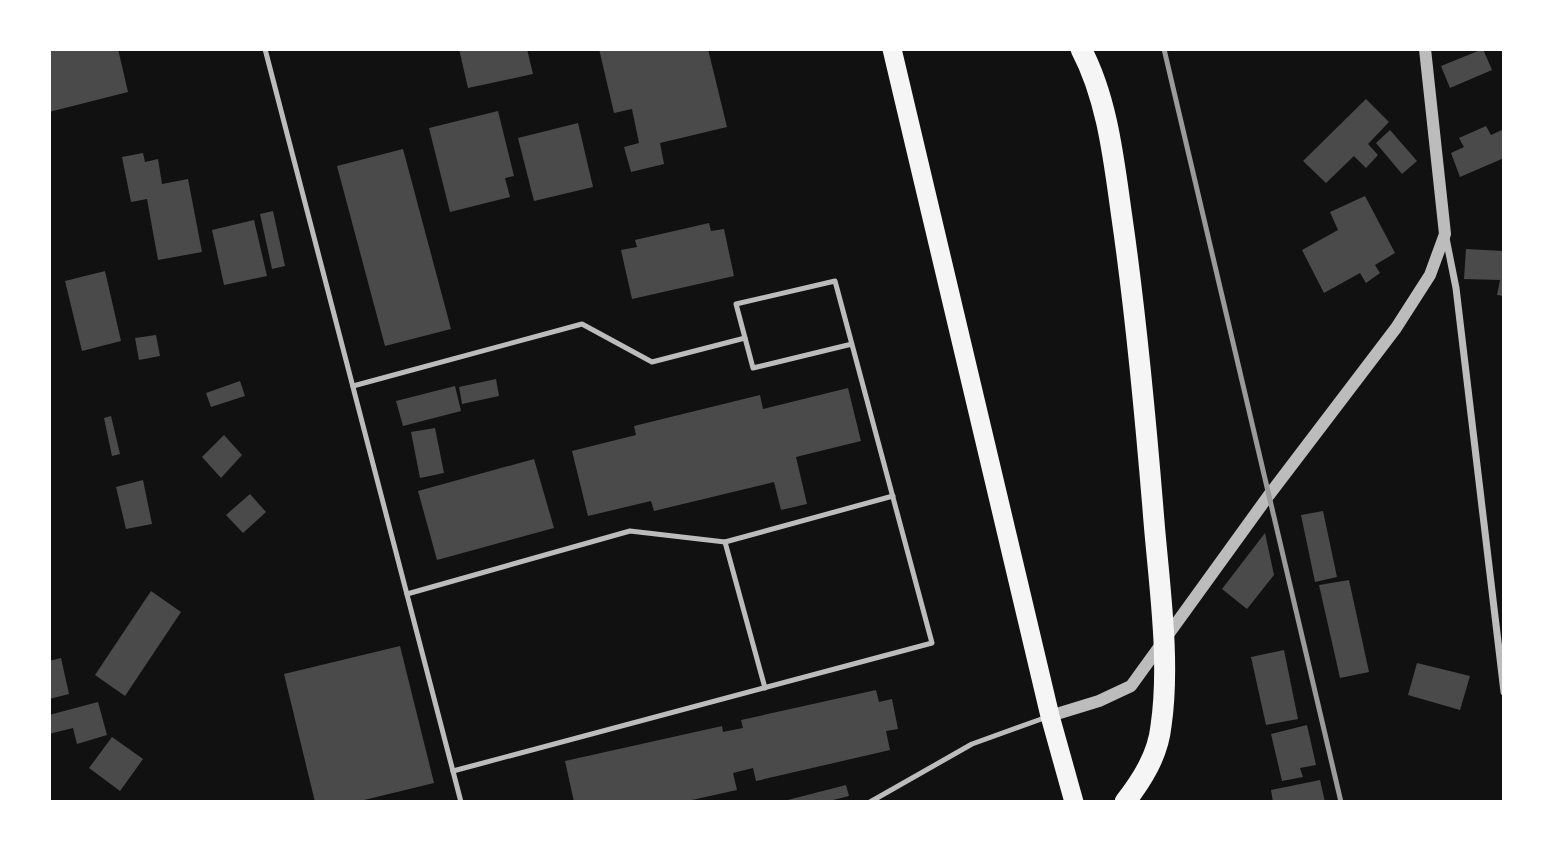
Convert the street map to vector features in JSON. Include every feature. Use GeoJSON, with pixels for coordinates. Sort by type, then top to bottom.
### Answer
{"type":"FeatureCollection","features":[{"type":"Feature","properties":{"kind":"highway"},"geometry":{"type":"LineString","coordinates":[[892,49],[1051,716],[1074,802]]}},
{"type":"Feature","properties":{"kind":"highway"},"geometry":{"type":"LineString","coordinates":[[1081,49],[1098,91],[1118,187],[1142,382],[1158,572],[1163,670],[1161,728],[1146,771],[1125,802]]}},
{"type":"Feature","properties":{"kind":"street"},"geometry":{"type":"LineString","coordinates":[[1425,49],[1445,234],[1456,288],[1504,692]]}},
{"type":"Feature","properties":{"kind":"street"},"geometry":{"type":"LineString","coordinates":[[1051,716],[1099,701],[1131,686],[1269,495],[1396,328],[1430,275],[1445,234]]}},
{"type":"Feature","properties":{"kind":"lane"},"geometry":{"type":"LineString","coordinates":[[265,49],[461,802]]}},
{"type":"Feature","properties":{"kind":"lane"},"geometry":{"type":"LineString","coordinates":[[453,771],[932,643],[893,496],[852,344],[835,281],[736,304],[753,368],[852,344]]}},
{"type":"Feature","properties":{"kind":"lane"},"geometry":{"type":"LineString","coordinates":[[353,386],[582,324],[652,362],[745,338]]}},
{"type":"Feature","properties":{"kind":"lane"},"geometry":{"type":"LineString","coordinates":[[407,594],[629,531],[725,542],[893,496]]}},
{"type":"Feature","properties":{"kind":"lane"},"geometry":{"type":"LineString","coordinates":[[725,542],[765,688]]}},
{"type":"Feature","properties":{"kind":"lane"},"geometry":{"type":"LineString","coordinates":[[870,802],[971,744],[1051,716]]}},
{"type":"Feature","properties":{"kind":"building"},"geometry":{"type":"Polygon","coordinates":[[[49,49],[118,49],[128,92],[49,112],[49,49]]]}},
{"type":"Feature","properties":{"kind":"building"},"geometry":{"type":"Polygon","coordinates":[[[459,49],[527,49],[533,74],[468,88],[459,49]]]}},
{"type":"Feature","properties":{"kind":"building"},"geometry":{"type":"Polygon","coordinates":[[[599,49],[708,49],[727,127],[660,143],[664,164],[631,172],[624,147],[639,143],[632,109],[614,113],[599,49]]]}},
{"type":"Feature","properties":{"kind":"building"},"geometry":{"type":"Polygon","coordinates":[[[1483,49],[1492,70],[1450,88],[1441,66],[1483,49]]]}},
{"type":"Feature","properties":{"kind":"building"},"geometry":{"type":"Polygon","coordinates":[[[1366,99],[1389,122],[1368,144],[1378,155],[1366,168],[1354,156],[1326,183],[1303,161],[1366,99]]]}},
{"type":"Feature","properties":{"kind":"building"},"geometry":{"type":"Polygon","coordinates":[[[498,111],[514,176],[505,178],[510,197],[450,212],[429,128],[498,111]]]}},
{"type":"Feature","properties":{"kind":"building"},"geometry":{"type":"Polygon","coordinates":[[[578,123],[593,187],[534,201],[518,138],[578,123]]]}},
{"type":"Feature","properties":{"kind":"building"},"geometry":{"type":"Polygon","coordinates":[[[1486,126],[1491,135],[1504,129],[1504,158],[1460,177],[1451,153],[1464,147],[1459,138],[1486,126]]]}},
{"type":"Feature","properties":{"kind":"building"},"geometry":{"type":"Polygon","coordinates":[[[1390,130],[1417,161],[1402,174],[1376,143],[1390,130]]]}},
{"type":"Feature","properties":{"kind":"building"},"geometry":{"type":"Polygon","coordinates":[[[403,149],[451,329],[385,346],[337,166],[403,149]]]}},
{"type":"Feature","properties":{"kind":"building"},"geometry":{"type":"Polygon","coordinates":[[[143,153],[145,162],[158,159],[162,184],[188,179],[202,252],[158,260],[147,199],[131,202],[122,157],[143,153]]]}},
{"type":"Feature","properties":{"kind":"building"},"geometry":{"type":"Polygon","coordinates":[[[1365,196],[1395,253],[1375,265],[1380,273],[1366,283],[1360,273],[1324,293],[1302,250],[1338,230],[1330,212],[1365,196]]]}},
{"type":"Feature","properties":{"kind":"building"},"geometry":{"type":"Polygon","coordinates":[[[273,211],[285,266],[272,269],[260,214],[273,211]]]}},
{"type":"Feature","properties":{"kind":"building"},"geometry":{"type":"Polygon","coordinates":[[[254,220],[267,276],[224,285],[212,230],[254,220]]]}},
{"type":"Feature","properties":{"kind":"building"},"geometry":{"type":"Polygon","coordinates":[[[709,223],[711,231],[724,229],[734,276],[632,299],[621,250],[637,247],[635,240],[709,223]]]}},
{"type":"Feature","properties":{"kind":"building"},"geometry":{"type":"Polygon","coordinates":[[[1466,249],[1504,251],[1504,296],[1497,295],[1500,280],[1464,279],[1466,249]]]}},
{"type":"Feature","properties":{"kind":"building"},"geometry":{"type":"Polygon","coordinates":[[[105,271],[121,341],[82,351],[65,281],[105,271]]]}},
{"type":"Feature","properties":{"kind":"building"},"geometry":{"type":"Polygon","coordinates":[[[156,335],[160,356],[139,360],[135,338],[156,335]]]}},
{"type":"Feature","properties":{"kind":"building"},"geometry":{"type":"Polygon","coordinates":[[[496,379],[499,396],[462,404],[459,387],[496,379]]]}},
{"type":"Feature","properties":{"kind":"building"},"geometry":{"type":"Polygon","coordinates":[[[240,381],[245,396],[211,407],[206,393],[240,381]]]}},
{"type":"Feature","properties":{"kind":"building"},"geometry":{"type":"Polygon","coordinates":[[[455,386],[461,411],[403,426],[396,401],[455,386]]]}},
{"type":"Feature","properties":{"kind":"building"},"geometry":{"type":"Polygon","coordinates":[[[848,388],[861,441],[796,457],[807,504],[781,510],[774,482],[654,511],[651,501],[588,516],[572,451],[636,435],[634,426],[760,395],[763,409],[848,388]]]}},
{"type":"Feature","properties":{"kind":"building"},"geometry":{"type":"Polygon","coordinates":[[[111,416],[120,454],[112,456],[104,418],[111,416]]]}},
{"type":"Feature","properties":{"kind":"building"},"geometry":{"type":"Polygon","coordinates":[[[435,428],[444,473],[420,478],[411,432],[435,428]]]}},
{"type":"Feature","properties":{"kind":"building"},"geometry":{"type":"Polygon","coordinates":[[[224,435],[242,455],[221,478],[202,457],[224,435]]]}},
{"type":"Feature","properties":{"kind":"building"},"geometry":{"type":"Polygon","coordinates":[[[534,459],[554,528],[437,560],[418,491],[534,459]]]}},
{"type":"Feature","properties":{"kind":"building"},"geometry":{"type":"Polygon","coordinates":[[[143,480],[152,524],[126,529],[116,487],[143,480]]]}},
{"type":"Feature","properties":{"kind":"building"},"geometry":{"type":"Polygon","coordinates":[[[250,494],[266,512],[243,533],[226,515],[250,494]]]}},
{"type":"Feature","properties":{"kind":"building"},"geometry":{"type":"Polygon","coordinates":[[[1323,511],[1337,577],[1315,582],[1301,515],[1323,511]]]}},
{"type":"Feature","properties":{"kind":"building"},"geometry":{"type":"Polygon","coordinates":[[[1265,533],[1274,575],[1247,609],[1222,589],[1265,533]]]}},
{"type":"Feature","properties":{"kind":"building"},"geometry":{"type":"Polygon","coordinates":[[[1349,580],[1369,672],[1340,678],[1319,585],[1349,580]]]}},
{"type":"Feature","properties":{"kind":"building"},"geometry":{"type":"Polygon","coordinates":[[[151,591],[181,612],[125,696],[95,675],[151,591]]]}},
{"type":"Feature","properties":{"kind":"building"},"geometry":{"type":"Polygon","coordinates":[[[400,646],[434,783],[356,802],[315,802],[284,674],[400,646]]]}},
{"type":"Feature","properties":{"kind":"building"},"geometry":{"type":"Polygon","coordinates":[[[1284,650],[1298,719],[1266,725],[1251,657],[1284,650]]]}},
{"type":"Feature","properties":{"kind":"building"},"geometry":{"type":"Polygon","coordinates":[[[61,658],[69,694],[49,699],[49,661],[61,658]]]}},
{"type":"Feature","properties":{"kind":"building"},"geometry":{"type":"Polygon","coordinates":[[[1417,663],[1470,676],[1460,710],[1408,695],[1417,663]]]}},
{"type":"Feature","properties":{"kind":"building"},"geometry":{"type":"Polygon","coordinates":[[[876,690],[879,702],[892,699],[898,729],[886,731],[890,750],[756,781],[753,768],[733,773],[737,790],[683,802],[574,802],[565,761],[722,726],[723,732],[743,728],[741,720],[876,690]]]}},
{"type":"Feature","properties":{"kind":"building"},"geometry":{"type":"Polygon","coordinates":[[[98,702],[107,735],[77,744],[73,728],[49,734],[49,715],[98,702]]]}},
{"type":"Feature","properties":{"kind":"building"},"geometry":{"type":"Polygon","coordinates":[[[1307,725],[1316,765],[1300,768],[1303,777],[1282,781],[1271,734],[1307,725]]]}},
{"type":"Feature","properties":{"kind":"building"},"geometry":{"type":"Polygon","coordinates":[[[112,737],[143,759],[120,791],[89,768],[112,737]]]}},
{"type":"Feature","properties":{"kind":"building"},"geometry":{"type":"Polygon","coordinates":[[[1320,780],[1325,802],[1273,802],[1271,790],[1320,780]]]}},
{"type":"Feature","properties":{"kind":"building"},"geometry":{"type":"Polygon","coordinates":[[[846,785],[849,796],[825,802],[780,802],[846,785]]]}},
{"type":"Feature","properties":{"kind":"railway"},"geometry":{"type":"LineString","coordinates":[[1164,49],[1341,802]]}}]}
